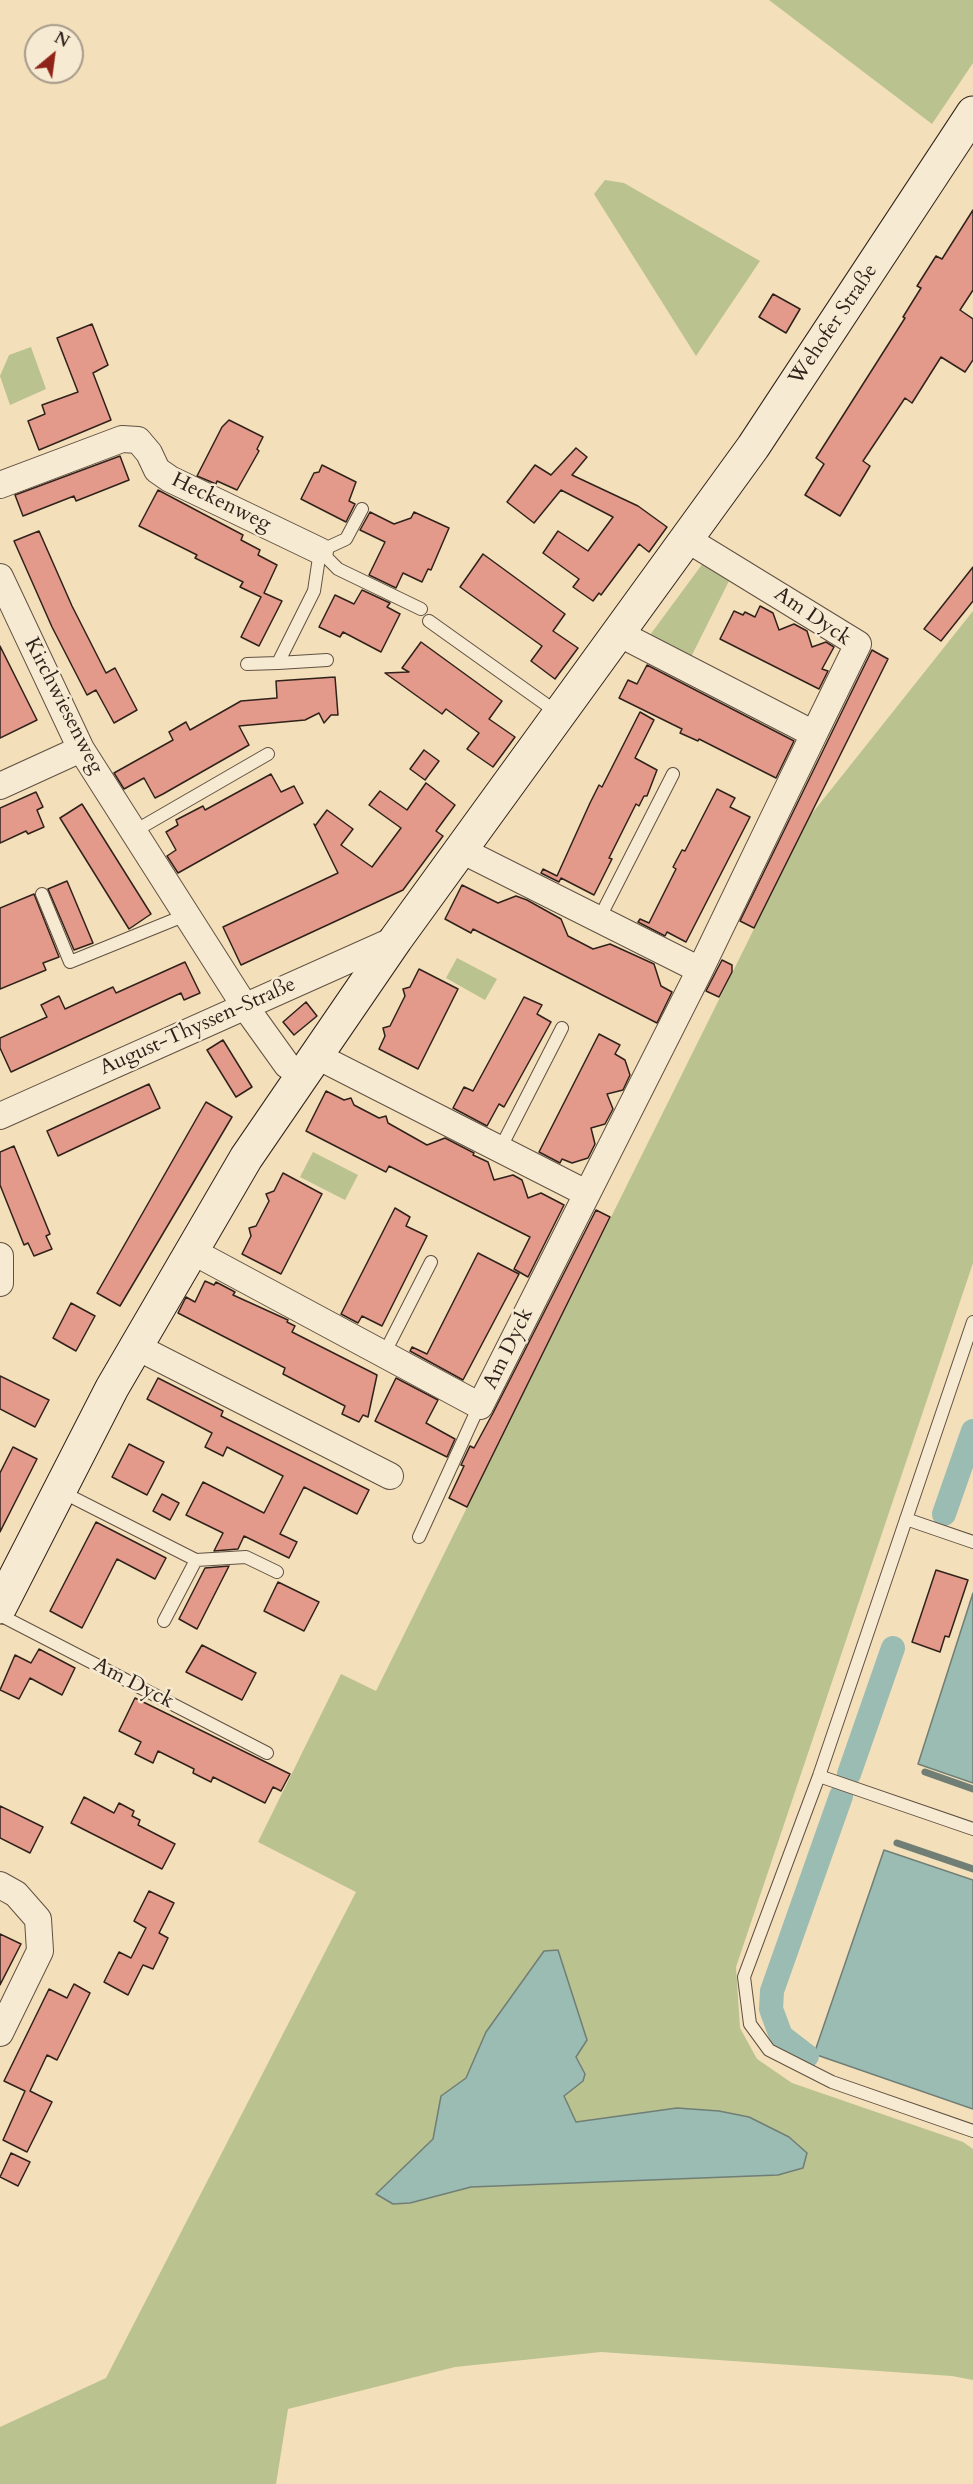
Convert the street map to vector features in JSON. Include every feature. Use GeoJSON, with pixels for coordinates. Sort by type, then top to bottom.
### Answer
{"type":"FeatureCollection","features":[{"type":"Feature","properties":{"kind":"main road","name":"Wehofer Straße"},"geometry":{"type":"LineString","coordinates":[[687,535],[753,447],[973,113]]}},
{"type":"Feature","properties":{"kind":"main road"},"geometry":{"type":"LineString","coordinates":[[4,1587],[59,1490],[135,1346],[246,1158],[396,939],[687,535]]}},
{"type":"Feature","properties":{"kind":"street","name":"Heckenweg"},"geometry":{"type":"LineString","coordinates":[[0,485],[122,439],[138,440],[149,453],[157,470],[170,479],[320,551]]}},
{"type":"Feature","properties":{"kind":"street","name":"Am Dyck"},"geometry":{"type":"LineString","coordinates":[[190,1250],[479,1406],[700,970],[858,644],[687,535]]}},
{"type":"Feature","properties":{"kind":"street","name":"Kirchwiesenweg"},"geometry":{"type":"LineString","coordinates":[[0,577],[81,749],[133,832],[244,1005],[286,1065],[309,1065]]}},
{"type":"Feature","properties":{"kind":"street"},"geometry":{"type":"LineString","coordinates":[[618,633],[814,734]]}},
{"type":"Feature","properties":{"kind":"street"},"geometry":{"type":"LineString","coordinates":[[0,786],[81,749]]}},
{"type":"Feature","properties":{"kind":"street"},"geometry":{"type":"LineString","coordinates":[[461,850],[700,970]]}},
{"type":"Feature","properties":{"kind":"street","name":"August-Thyssen-Straße"},"geometry":{"type":"LineString","coordinates":[[0,1116],[396,939]]}},
{"type":"Feature","properties":{"kind":"street"},"geometry":{"type":"LineString","coordinates":[[309,1065],[500,1149],[586,1193]]}},
{"type":"Feature","properties":{"kind":"street"},"geometry":{"type":"LineString","coordinates":[[0,1256],[0,1283]]}},
{"type":"Feature","properties":{"kind":"street"},"geometry":{"type":"LineString","coordinates":[[135,1346],[390,1476]]}},
{"type":"Feature","properties":{"kind":"street"},"geometry":{"type":"LineString","coordinates":[[0,1885],[16,1894],[38,1919],[40,1951],[0,2033]]}},
{"type":"Feature","properties":{"kind":"lane"},"geometry":{"type":"LineString","coordinates":[[278,663],[314,591],[320,551],[346,539],[362,509]]}},
{"type":"Feature","properties":{"kind":"lane","name":"Heckenweg"},"geometry":{"type":"LineString","coordinates":[[320,551],[338,569],[421,609]]}},
{"type":"Feature","properties":{"kind":"lane"},"geometry":{"type":"LineString","coordinates":[[429,621],[559,714]]}},
{"type":"Feature","properties":{"kind":"lane"},"geometry":{"type":"LineString","coordinates":[[247,664],[327,660]]}},
{"type":"Feature","properties":{"kind":"lane"},"geometry":{"type":"LineString","coordinates":[[133,832],[268,754]]}},
{"type":"Feature","properties":{"kind":"lane"},"geometry":{"type":"LineString","coordinates":[[599,919],[673,774]]}},
{"type":"Feature","properties":{"kind":"lane"},"geometry":{"type":"LineString","coordinates":[[42,894],[70,962],[186,915]]}},
{"type":"Feature","properties":{"kind":"lane"},"geometry":{"type":"LineString","coordinates":[[500,1149],[562,1028]]}},
{"type":"Feature","properties":{"kind":"lane"},"geometry":{"type":"LineString","coordinates":[[384,1354],[431,1262]]}},
{"type":"Feature","properties":{"kind":"lane"},"geometry":{"type":"LineString","coordinates":[[973,1322],[819,1776],[744,1977],[750,2024],[769,2050],[831,2082],[973,2131]]}},
{"type":"Feature","properties":{"kind":"lane"},"geometry":{"type":"LineString","coordinates":[[419,1537],[479,1406]]}},
{"type":"Feature","properties":{"kind":"lane"},"geometry":{"type":"LineString","coordinates":[[59,1490],[196,1560],[246,1557],[277,1572]]}},
{"type":"Feature","properties":{"kind":"lane"},"geometry":{"type":"LineString","coordinates":[[906,1519],[973,1542]]}},
{"type":"Feature","properties":{"kind":"lane"},"geometry":{"type":"LineString","coordinates":[[164,1621],[196,1560]]}},
{"type":"Feature","properties":{"kind":"lane","name":"Am Dyck"},"geometry":{"type":"LineString","coordinates":[[0,1615],[267,1753]]}},
{"type":"Feature","properties":{"kind":"lane"},"geometry":{"type":"LineString","coordinates":[[819,1776],[973,1829]]}},
{"type":"Feature","properties":{"kind":"green space"},"geometry":{"type":"Polygon","coordinates":[[[769,0],[973,0],[973,63],[932,124],[769,0]]]}},
{"type":"Feature","properties":{"kind":"green space"},"geometry":{"type":"Polygon","coordinates":[[[605,180],[624,183],[760,261],[696,356],[594,194],[605,180]]]}},
{"type":"Feature","properties":{"kind":"green space"},"geometry":{"type":"Polygon","coordinates":[[[31,347],[46,389],[10,405],[0,376],[9,355],[31,347]]]}},
{"type":"Feature","properties":{"kind":"green space"},"geometry":{"type":"Polygon","coordinates":[[[709,555],[734,571],[690,659],[650,635],[709,555]]]}},
{"type":"Feature","properties":{"kind":"green space"},"geometry":{"type":"Polygon","coordinates":[[[973,611],[973,1263],[736,1967],[740,2028],[757,2059],[792,2083],[963,2142],[973,2149],[973,2380],[952,2376],[601,2352],[455,2367],[288,2409],[276,2484],[0,2484],[0,2427],[106,2378],[356,1892],[258,1842],[341,1674],[376,1691],[810,816],[973,611]]]}},
{"type":"Feature","properties":{"kind":"green space"},"geometry":{"type":"Polygon","coordinates":[[[457,958],[497,979],[485,1000],[446,978],[457,958]]]}},
{"type":"Feature","properties":{"kind":"green space"},"geometry":{"type":"Polygon","coordinates":[[[313,1152],[358,1175],[345,1200],[300,1177],[313,1152]]]}},
{"type":"Feature","properties":{"kind":"water"},"geometry":{"type":"Polygon","coordinates":[[[973,1593],[973,1783],[918,1764],[973,1593]]]}},
{"type":"Feature","properties":{"kind":"water"},"geometry":{"type":"Polygon","coordinates":[[[884,1850],[973,1880],[973,2109],[814,2054],[884,1850]]]}},
{"type":"Feature","properties":{"kind":"water"},"geometry":{"type":"Polygon","coordinates":[[[558,1950],[587,2040],[576,2057],[585,2074],[583,2081],[564,2096],[576,2122],[677,2108],[719,2111],[749,2117],[789,2137],[807,2153],[803,2168],[778,2175],[471,2187],[410,2203],[393,2204],[376,2194],[433,2139],[441,2096],[466,2078],[486,2032],[544,1951],[558,1950]]]}},
{"type":"Feature","properties":{"kind":"building"},"geometry":{"type":"Polygon","coordinates":[[[973,210],[973,290],[960,310],[973,319],[973,360],[965,372],[941,357],[912,403],[905,398],[863,461],[870,466],[840,516],[805,495],[824,464],[816,458],[905,318],[903,317],[921,288],[917,286],[936,256],[942,259],[973,210]]]}},
{"type":"Feature","properties":{"kind":"building"},"geometry":{"type":"Polygon","coordinates":[[[773,294],[800,309],[786,333],[759,317],[773,294]]]}},
{"type":"Feature","properties":{"kind":"building"},"geometry":{"type":"Polygon","coordinates":[[[92,324],[108,365],[93,373],[111,420],[39,450],[28,421],[45,414],[42,405],[78,392],[57,338],[92,324]]]}},
{"type":"Feature","properties":{"kind":"building"},"geometry":{"type":"Polygon","coordinates":[[[229,420],[263,437],[257,449],[259,451],[237,490],[217,481],[216,484],[197,476],[222,427],[229,420]]]}},
{"type":"Feature","properties":{"kind":"building"},"geometry":{"type":"Polygon","coordinates":[[[576,448],[587,457],[572,475],[638,506],[667,527],[649,552],[639,544],[601,595],[599,593],[593,601],[573,587],[579,579],[543,553],[558,531],[588,551],[613,517],[561,490],[534,523],[507,502],[535,465],[551,475],[576,448]]]}},
{"type":"Feature","properties":{"kind":"building"},"geometry":{"type":"Polygon","coordinates":[[[120,456],[129,480],[76,501],[74,496],[23,516],[15,495],[120,456]]]}},
{"type":"Feature","properties":{"kind":"building"},"geometry":{"type":"Polygon","coordinates":[[[322,465],[356,482],[349,501],[355,504],[346,522],[301,499],[314,473],[319,472],[322,465]]]}},
{"type":"Feature","properties":{"kind":"building"},"geometry":{"type":"Polygon","coordinates":[[[158,490],[243,535],[241,540],[260,550],[258,555],[277,565],[264,593],[282,601],[259,646],[241,637],[261,597],[240,587],[243,582],[195,558],[197,555],[139,526],[158,490]]]}},
{"type":"Feature","properties":{"kind":"building"},"geometry":{"type":"Polygon","coordinates":[[[370,512],[394,524],[411,518],[414,512],[449,528],[431,570],[428,569],[422,582],[403,573],[396,588],[369,575],[385,542],[360,530],[370,512]]]}},
{"type":"Feature","properties":{"kind":"building"},"geometry":{"type":"Polygon","coordinates":[[[39,531],[72,606],[106,673],[115,668],[137,710],[114,723],[96,690],[87,695],[52,627],[14,541],[39,531]]]}},
{"type":"Feature","properties":{"kind":"building"},"geometry":{"type":"Polygon","coordinates":[[[483,554],[565,614],[553,631],[578,648],[555,679],[531,661],[542,646],[460,587],[483,554]]]}},
{"type":"Feature","properties":{"kind":"building"},"geometry":{"type":"Polygon","coordinates":[[[973,567],[973,601],[941,641],[924,629],[973,567]]]}},
{"type":"Feature","properties":{"kind":"building"},"geometry":{"type":"Polygon","coordinates":[[[362,590],[390,603],[387,607],[400,614],[381,652],[343,632],[340,637],[319,627],[335,595],[354,604],[362,590]]]}},
{"type":"Feature","properties":{"kind":"building"},"geometry":{"type":"Polygon","coordinates":[[[760,606],[773,613],[779,630],[794,624],[807,631],[812,647],[826,642],[834,647],[822,669],[828,671],[819,689],[720,639],[734,611],[743,615],[745,612],[755,617],[760,606]]]}},
{"type":"Feature","properties":{"kind":"building"},"geometry":{"type":"Polygon","coordinates":[[[421,642],[502,701],[489,719],[515,737],[493,767],[467,749],[479,733],[446,709],[442,714],[385,673],[409,672],[402,668],[421,642]]]}},
{"type":"Feature","properties":{"kind":"building"},"geometry":{"type":"Polygon","coordinates":[[[0,646],[37,720],[0,738],[0,646]]]}},
{"type":"Feature","properties":{"kind":"building"},"geometry":{"type":"Polygon","coordinates":[[[872,650],[888,659],[754,928],[740,921],[872,650]]]}},
{"type":"Feature","properties":{"kind":"building"},"geometry":{"type":"Polygon","coordinates":[[[647,665],[794,741],[776,778],[699,739],[698,741],[680,733],[682,729],[619,698],[628,680],[637,684],[647,665]]]}},
{"type":"Feature","properties":{"kind":"building"},"geometry":{"type":"Polygon","coordinates":[[[335,677],[338,715],[331,715],[324,723],[319,713],[305,720],[239,726],[249,745],[155,798],[144,778],[124,789],[114,773],[173,740],[169,732],[186,722],[190,730],[241,701],[277,698],[276,681],[335,677]]]}},
{"type":"Feature","properties":{"kind":"building"},"geometry":{"type":"Polygon","coordinates":[[[640,712],[654,720],[635,758],[657,770],[647,796],[644,796],[639,806],[636,804],[609,858],[612,859],[594,895],[561,878],[559,882],[541,873],[543,869],[557,876],[599,785],[602,787],[640,712]]]}},
{"type":"Feature","properties":{"kind":"building"},"geometry":{"type":"Polygon","coordinates":[[[424,750],[439,761],[425,780],[410,769],[424,750]]]}},
{"type":"Feature","properties":{"kind":"building"},"geometry":{"type":"Polygon","coordinates":[[[271,774],[281,792],[294,786],[303,803],[178,873],[167,856],[176,850],[166,832],[178,825],[176,820],[203,806],[205,810],[271,774]]]}},
{"type":"Feature","properties":{"kind":"building"},"geometry":{"type":"Polygon","coordinates":[[[426,783],[455,805],[436,831],[443,836],[403,890],[241,965],[223,927],[338,873],[314,824],[315,826],[327,810],[353,829],[341,845],[372,867],[401,828],[369,805],[380,791],[407,810],[426,783]]]}},
{"type":"Feature","properties":{"kind":"building"},"geometry":{"type":"Polygon","coordinates":[[[717,789],[735,798],[730,807],[750,817],[686,942],[667,932],[665,936],[638,922],[640,919],[649,923],[676,869],[673,867],[682,850],[685,851],[717,789]]]}},
{"type":"Feature","properties":{"kind":"building"},"geometry":{"type":"Polygon","coordinates":[[[36,792],[43,807],[37,810],[44,827],[28,834],[26,831],[0,843],[0,808],[36,792]]]}},
{"type":"Feature","properties":{"kind":"building"},"geometry":{"type":"Polygon","coordinates":[[[82,804],[151,914],[129,929],[60,818],[82,804]]]}},
{"type":"Feature","properties":{"kind":"building"},"geometry":{"type":"Polygon","coordinates":[[[67,881],[93,943],[74,950],[48,889],[67,881]]]}},
{"type":"Feature","properties":{"kind":"building"},"geometry":{"type":"Polygon","coordinates":[[[462,885],[498,903],[516,896],[527,900],[561,919],[568,936],[593,949],[610,944],[654,964],[661,986],[672,992],[657,1023],[473,929],[471,933],[445,919],[462,885]]]}},
{"type":"Feature","properties":{"kind":"building"},"geometry":{"type":"Polygon","coordinates":[[[34,894],[59,957],[43,963],[46,970],[0,989],[0,908],[34,894]]]}},
{"type":"Feature","properties":{"kind":"building"},"geometry":{"type":"Polygon","coordinates":[[[722,960],[732,965],[732,972],[719,997],[706,991],[722,960]]]}},
{"type":"Feature","properties":{"kind":"building"},"geometry":{"type":"Polygon","coordinates":[[[185,962],[200,993],[184,1000],[181,993],[11,1072],[0,1048],[0,1038],[47,1017],[41,1005],[59,996],[65,1009],[113,987],[116,993],[185,962]]]}},
{"type":"Feature","properties":{"kind":"building"},"geometry":{"type":"Polygon","coordinates":[[[419,969],[458,989],[418,1069],[379,1049],[385,1036],[383,1028],[390,1026],[405,996],[403,989],[410,987],[419,969]]]}},
{"type":"Feature","properties":{"kind":"building"},"geometry":{"type":"Polygon","coordinates":[[[524,997],[542,1005],[537,1014],[551,1022],[504,1107],[499,1104],[487,1126],[453,1108],[464,1087],[473,1091],[524,997]]]}},
{"type":"Feature","properties":{"kind":"building"},"geometry":{"type":"Polygon","coordinates":[[[306,1002],[317,1016],[294,1035],[283,1022],[306,1002]]]}},
{"type":"Feature","properties":{"kind":"building"},"geometry":{"type":"Polygon","coordinates":[[[599,1034],[620,1045],[615,1054],[625,1060],[630,1075],[623,1090],[607,1094],[613,1109],[605,1124],[591,1128],[595,1144],[588,1158],[572,1163],[562,1159],[560,1163],[539,1152],[599,1034]]]}},
{"type":"Feature","properties":{"kind":"building"},"geometry":{"type":"Polygon","coordinates":[[[223,1040],[252,1087],[236,1097],[207,1050],[223,1040]]]}},
{"type":"Feature","properties":{"kind":"building"},"geometry":{"type":"Polygon","coordinates":[[[149,1084],[160,1108],[58,1156],[47,1131],[149,1084]]]}},
{"type":"Feature","properties":{"kind":"building"},"geometry":{"type":"Polygon","coordinates":[[[326,1091],[344,1100],[351,1098],[354,1105],[379,1118],[386,1116],[388,1123],[427,1145],[445,1138],[474,1153],[473,1155],[488,1162],[494,1180],[513,1175],[522,1180],[528,1198],[541,1193],[564,1205],[528,1277],[514,1269],[530,1237],[389,1166],[386,1172],[306,1131],[326,1091]]]}},
{"type":"Feature","properties":{"kind":"building"},"geometry":{"type":"Polygon","coordinates":[[[206,1102],[232,1117],[120,1306],[97,1293],[206,1102]]]}},
{"type":"Feature","properties":{"kind":"building"},"geometry":{"type":"Polygon","coordinates":[[[14,1146],[50,1234],[46,1236],[52,1249],[34,1256],[28,1243],[24,1245],[0,1185],[0,1152],[14,1146]]]}},
{"type":"Feature","properties":{"kind":"building"},"geometry":{"type":"Polygon","coordinates":[[[283,1173],[322,1194],[281,1274],[242,1254],[251,1236],[249,1228],[256,1226],[269,1201],[266,1194],[274,1191],[283,1173]]]}},
{"type":"Feature","properties":{"kind":"building"},"geometry":{"type":"Polygon","coordinates":[[[395,1208],[410,1217],[406,1226],[427,1236],[382,1326],[362,1316],[358,1323],[341,1314],[395,1208]]]}},
{"type":"Feature","properties":{"kind":"building"},"geometry":{"type":"Polygon","coordinates":[[[596,1210],[610,1217],[467,1507],[449,1498],[464,1466],[461,1465],[470,1446],[474,1448],[493,1413],[596,1210]]]}},
{"type":"Feature","properties":{"kind":"building"},"geometry":{"type":"Polygon","coordinates":[[[478,1253],[519,1274],[463,1380],[410,1351],[412,1347],[427,1354],[478,1253]]]}},
{"type":"Feature","properties":{"kind":"building"},"geometry":{"type":"Polygon","coordinates":[[[205,1281],[214,1285],[216,1282],[235,1292],[233,1295],[288,1320],[287,1322],[295,1326],[292,1332],[377,1375],[368,1417],[363,1415],[359,1422],[342,1414],[345,1406],[283,1374],[285,1368],[178,1313],[186,1297],[195,1302],[205,1281]]]}},
{"type":"Feature","properties":{"kind":"building"},"geometry":{"type":"Polygon","coordinates":[[[71,1303],[95,1316],[76,1351],[53,1338],[71,1303]]]}},
{"type":"Feature","properties":{"kind":"building"},"geometry":{"type":"Polygon","coordinates":[[[0,1376],[49,1400],[35,1427],[0,1409],[0,1376]]]}},
{"type":"Feature","properties":{"kind":"building"},"geometry":{"type":"Polygon","coordinates":[[[158,1378],[223,1411],[221,1416],[369,1490],[357,1514],[304,1487],[280,1534],[297,1542],[289,1558],[244,1536],[238,1549],[214,1551],[223,1533],[186,1515],[203,1482],[264,1513],[283,1476],[227,1447],[223,1456],[205,1447],[212,1433],[147,1399],[158,1378]]]}},
{"type":"Feature","properties":{"kind":"building"},"geometry":{"type":"Polygon","coordinates":[[[396,1378],[438,1400],[426,1423],[455,1439],[447,1457],[375,1421],[396,1378]]]}},
{"type":"Feature","properties":{"kind":"building"},"geometry":{"type":"Polygon","coordinates":[[[129,1444],[164,1462],[147,1495],[112,1477],[129,1444]]]}},
{"type":"Feature","properties":{"kind":"building"},"geometry":{"type":"Polygon","coordinates":[[[13,1447],[37,1459],[0,1532],[0,1473],[13,1447]]]}},
{"type":"Feature","properties":{"kind":"building"},"geometry":{"type":"Polygon","coordinates":[[[162,1494],[179,1503],[170,1520],[153,1511],[162,1494]]]}},
{"type":"Feature","properties":{"kind":"building"},"geometry":{"type":"Polygon","coordinates":[[[96,1522],[166,1558],[155,1579],[117,1559],[82,1628],[50,1611],[96,1522]]]}},
{"type":"Feature","properties":{"kind":"building"},"geometry":{"type":"Polygon","coordinates":[[[229,1566],[197,1629],[179,1619],[205,1568],[229,1566]]]}},
{"type":"Feature","properties":{"kind":"building"},"geometry":{"type":"Polygon","coordinates":[[[936,1570],[968,1580],[949,1637],[945,1636],[940,1652],[912,1642],[936,1570]]]}},
{"type":"Feature","properties":{"kind":"building"},"geometry":{"type":"Polygon","coordinates":[[[278,1582],[319,1602],[304,1631],[264,1611],[278,1582]]]}},
{"type":"Feature","properties":{"kind":"building"},"geometry":{"type":"Polygon","coordinates":[[[202,1645],[256,1673],[242,1700],[186,1672],[202,1645]]]}},
{"type":"Feature","properties":{"kind":"building"},"geometry":{"type":"Polygon","coordinates":[[[39,1649],[75,1668],[62,1695],[30,1678],[19,1699],[0,1690],[15,1655],[31,1663],[39,1649]]]}},
{"type":"Feature","properties":{"kind":"building"},"geometry":{"type":"Polygon","coordinates":[[[135,1698],[290,1774],[281,1791],[273,1787],[265,1803],[213,1777],[211,1782],[193,1773],[194,1769],[158,1751],[153,1763],[135,1754],[141,1742],[119,1731],[135,1698]]]}},
{"type":"Feature","properties":{"kind":"building"},"geometry":{"type":"Polygon","coordinates":[[[84,1797],[114,1813],[119,1803],[134,1811],[132,1816],[140,1820],[138,1825],[175,1844],[162,1869],[71,1823],[84,1797]]]}},
{"type":"Feature","properties":{"kind":"building"},"geometry":{"type":"Polygon","coordinates":[[[0,1806],[43,1827],[30,1853],[0,1838],[0,1806]]]}},
{"type":"Feature","properties":{"kind":"building"},"geometry":{"type":"Polygon","coordinates":[[[149,1891],[174,1903],[159,1933],[168,1938],[153,1969],[143,1965],[128,1995],[104,1982],[119,1952],[131,1958],[146,1928],[134,1921],[149,1891]]]}},
{"type":"Feature","properties":{"kind":"building"},"geometry":{"type":"Polygon","coordinates":[[[0,1934],[21,1944],[0,1985],[0,1934]]]}},
{"type":"Feature","properties":{"kind":"building"},"geometry":{"type":"Polygon","coordinates":[[[74,1984],[90,1993],[57,2060],[47,2055],[30,2091],[52,2102],[27,2152],[3,2140],[25,2091],[4,2081],[49,1989],[67,1998],[74,1984]]]}},
{"type":"Feature","properties":{"kind":"building"},"geometry":{"type":"Polygon","coordinates":[[[11,2153],[30,2162],[18,2186],[0,2177],[11,2153]]]}},
{"type":"Feature","properties":{"kind":"waterway"},"geometry":{"type":"LineString","coordinates":[[944,1514],[973,1431]]}},
{"type":"Feature","properties":{"kind":"waterway"},"geometry":{"type":"LineString","coordinates":[[849,1774],[893,1648]]}},
{"type":"Feature","properties":{"kind":"waterway"},"geometry":{"type":"LineString","coordinates":[[925,1772],[973,1789]]}},
{"type":"Feature","properties":{"kind":"waterway"},"geometry":{"type":"LineString","coordinates":[[807,2056],[781,2036],[771,2009],[772,1991],[841,1796]]}},
{"type":"Feature","properties":{"kind":"waterway"},"geometry":{"type":"LineString","coordinates":[[897,1843],[973,1869]]}}]}
